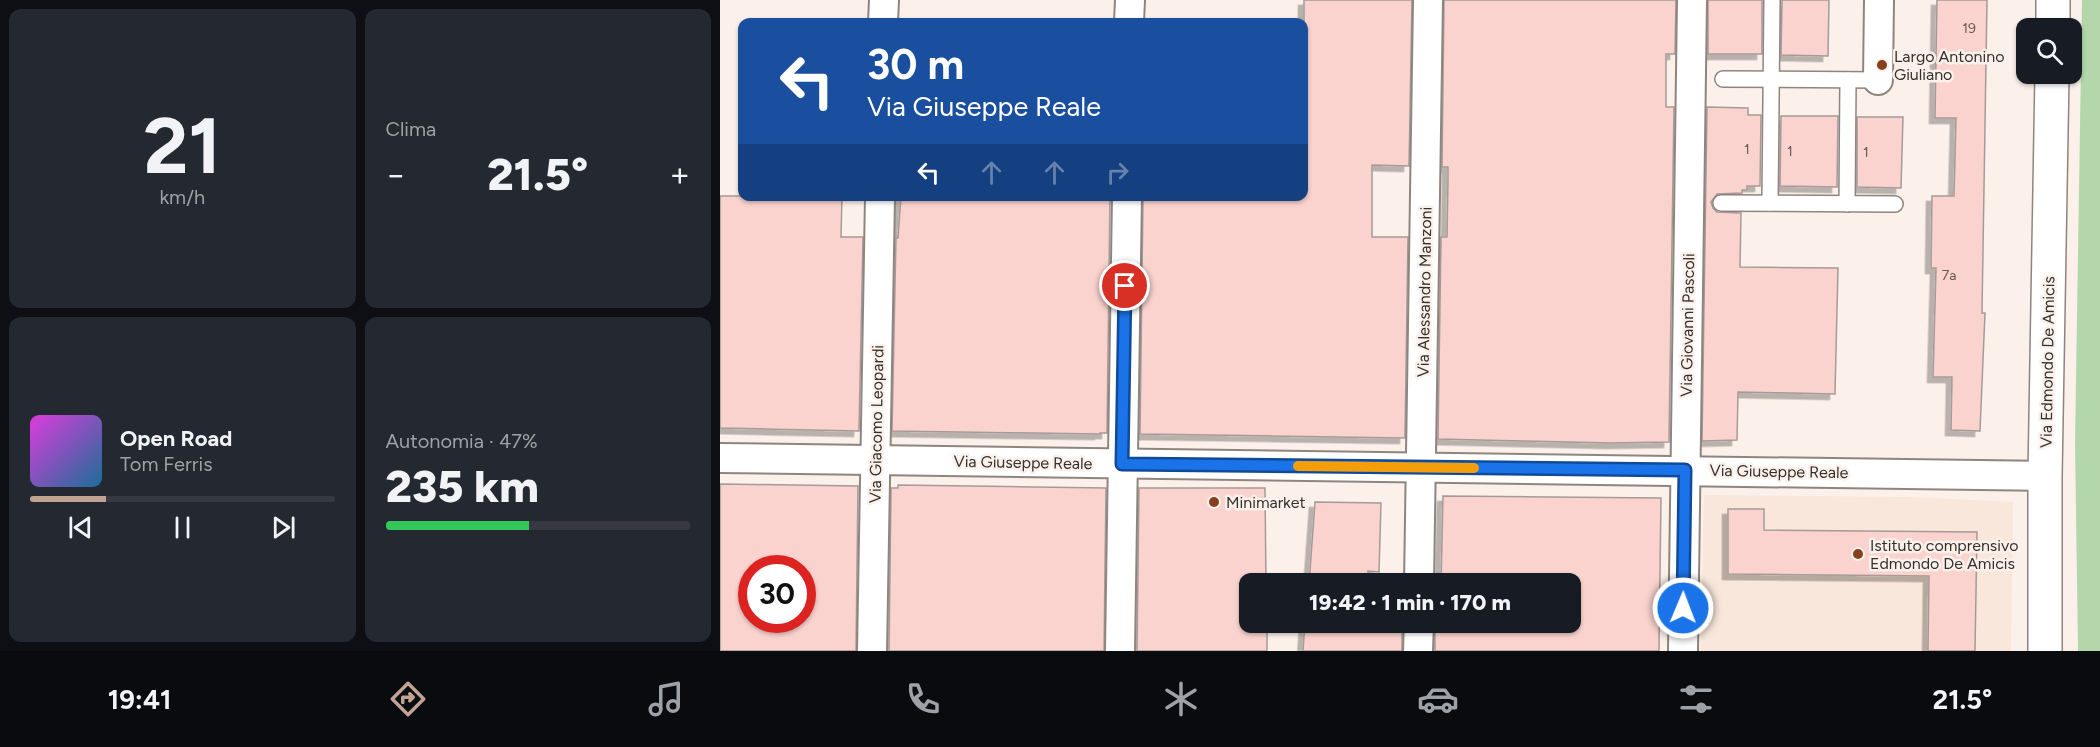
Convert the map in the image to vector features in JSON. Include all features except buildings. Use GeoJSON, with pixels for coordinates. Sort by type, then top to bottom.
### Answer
{"type":"FeatureCollection","features":[{"type":"Feature","properties":{"kind":"main road"},"geometry":{"type":"LineString","coordinates":[[2053,0],[2053,18]]}},
{"type":"Feature","properties":{"kind":"main road","name":"Via Edmondo De Amicis"},"geometry":{"type":"LineString","coordinates":[[2045,651],[2045,476],[2052,84]]}},
{"type":"Feature","properties":{"kind":"street"},"geometry":{"type":"LineString","coordinates":[[883,18],[884,0]]}},
{"type":"Feature","properties":{"kind":"street"},"geometry":{"type":"LineString","coordinates":[[1130,0],[1130,18]]}},
{"type":"Feature","properties":{"kind":"street","name":"Via Alessandro Manzoni"},"geometry":{"type":"LineString","coordinates":[[1419,573],[1428,0]]}},
{"type":"Feature","properties":{"kind":"street","name":"Via Giovanni Pascoli"},"geometry":{"type":"LineString","coordinates":[[1683,651],[1692,0]]}},
{"type":"Feature","properties":{"kind":"street"},"geometry":{"type":"LineString","coordinates":[[1878,80],[1880,0]]}},
{"type":"Feature","properties":{"kind":"street","name":"Via Giacomo Leopardi"},"geometry":{"type":"LineString","coordinates":[[872,651],[880,201]]}},
{"type":"Feature","properties":{"kind":"street"},"geometry":{"type":"LineString","coordinates":[[1120,651],[1126,201]]}},
{"type":"Feature","properties":{"kind":"street","name":"Via Giuseppe Reale"},"geometry":{"type":"LineString","coordinates":[[720,458],[2045,476]]}},
{"type":"Feature","properties":{"kind":"street"},"geometry":{"type":"LineString","coordinates":[[1418,651],[1419,633]]}},
{"type":"Feature","properties":{"kind":"lane"},"geometry":{"type":"LineString","coordinates":[[1770,203],[1772,0]]}},
{"type":"Feature","properties":{"kind":"lane"},"geometry":{"type":"LineString","coordinates":[[1723,79],[1878,80]]}},
{"type":"Feature","properties":{"kind":"lane"},"geometry":{"type":"LineString","coordinates":[[1846,204],[1848,80]]}},
{"type":"Feature","properties":{"kind":"lane"},"geometry":{"type":"LineString","coordinates":[[1721,203],[1895,204]]}},
{"type":"Feature","properties":{"kind":"shaded area","name":"Istituto comprensivo Edmondo De Amicis"},"geometry":{"type":"Polygon","coordinates":[[[1704,495],[1911,497],[2013,502],[2011,651],[1701,651],[1704,495]]]}},
{"type":"Feature","properties":{"kind":"green space"},"geometry":{"type":"Polygon","coordinates":[[[2082,0],[2100,0],[2100,651],[2078,651],[2075,443],[2082,0]]]}},
{"type":"Feature","properties":{"kind":"slow traffic"},"geometry":{"type":"LineString","coordinates":[[1298,466],[1474,468]]}},
{"type":"Feature","properties":{"kind":"place","name":"Largo Antonino Giuliano"},"geometry":{"type":"Point","coordinates":[1882,65]}},
{"type":"Feature","properties":{"kind":"place","name":"Minimarket"},"geometry":{"type":"Point","coordinates":[1214,502]}},
{"type":"Feature","properties":{"kind":"place","name":"Istituto comprensivo Edmondo De Amicis"},"geometry":{"type":"Point","coordinates":[1858,554]}},
{"type":"Feature","properties":{"kind":"route"},"geometry":{"type":"LineString","coordinates":[[1125,286],[1122,464],[1685,470],[1683,608]]}}]}
